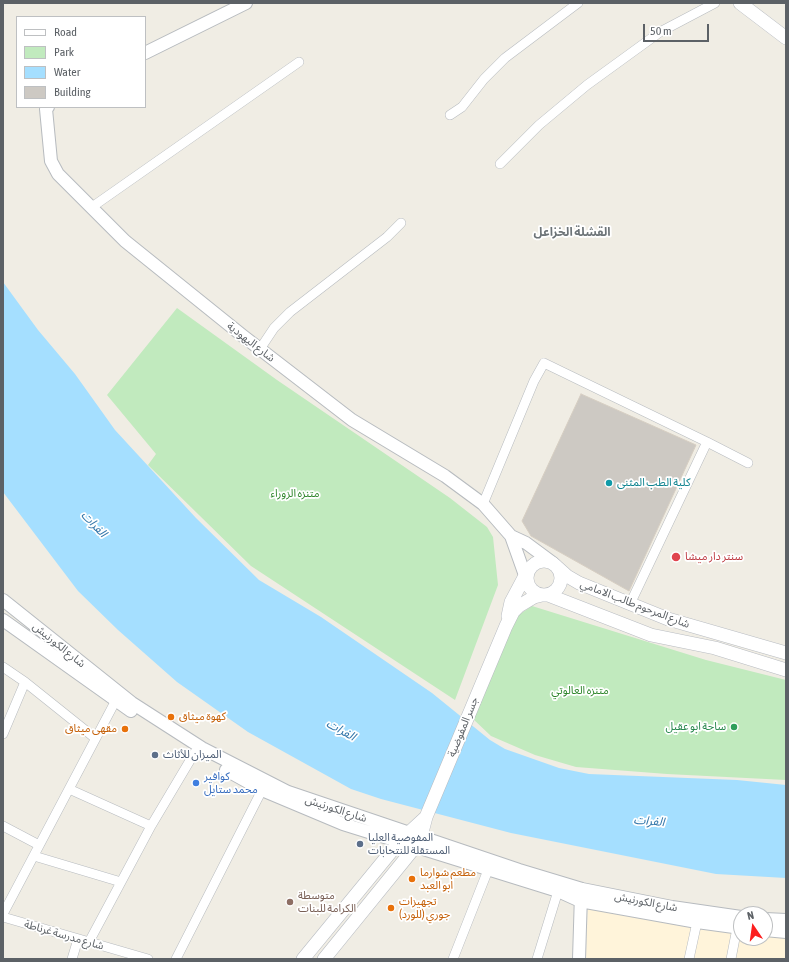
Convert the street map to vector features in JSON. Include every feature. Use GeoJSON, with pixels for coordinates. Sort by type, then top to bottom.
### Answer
{"type":"FeatureCollection","features":[{"type":"Feature","properties":{"kind":"main road"},"geometry":{"type":"LineString","coordinates":[[740,3],[786,38]]}},
{"type":"Feature","properties":{"kind":"main road"},"geometry":{"type":"LineString","coordinates":[[542,561],[555,565],[560,572],[561,584],[553,593],[534,597],[519,606],[513,612],[503,632],[511,602],[536,562],[542,561]]}},
{"type":"Feature","properties":{"kind":"main road","name":"شارع المرحوم طالب الامامي"},"geometry":{"type":"LineString","coordinates":[[555,565],[573,580],[668,619],[786,653]]}},
{"type":"Feature","properties":{"kind":"main road"},"geometry":{"type":"LineString","coordinates":[[527,576],[533,591],[651,635],[715,648],[786,670]]}},
{"type":"Feature","properties":{"kind":"main road","name":"جسر المفوضية"},"geometry":{"type":"LineString","coordinates":[[418,842],[426,817],[503,632]]}},
{"type":"Feature","properties":{"kind":"main road"},"geometry":{"type":"LineString","coordinates":[[303,959],[399,842],[408,832],[426,817]]}},
{"type":"Feature","properties":{"kind":"main road"},"geometry":{"type":"LineString","coordinates":[[324,959],[418,842]]}},
{"type":"Feature","properties":{"kind":"street"},"geometry":{"type":"LineString","coordinates":[[146,52],[246,3]]}},
{"type":"Feature","properties":{"kind":"street"},"geometry":{"type":"LineString","coordinates":[[450,115],[462,107],[484,78],[505,58],[578,3]]}},
{"type":"Feature","properties":{"kind":"street"},"geometry":{"type":"LineString","coordinates":[[500,164],[539,125],[587,85],[660,32],[715,3]]}},
{"type":"Feature","properties":{"kind":"street"},"geometry":{"type":"LineString","coordinates":[[92,207],[299,62]]}},
{"type":"Feature","properties":{"kind":"street","name":"شارع اليهودية"},"geometry":{"type":"LineString","coordinates":[[47,108],[51,161],[58,174],[125,241],[260,349],[352,420],[445,476],[483,504],[511,536]]}},
{"type":"Feature","properties":{"kind":"street"},"geometry":{"type":"LineString","coordinates":[[260,349],[274,328],[290,312],[386,237],[401,223]]}},
{"type":"Feature","properties":{"kind":"street"},"geometry":{"type":"LineString","coordinates":[[483,504],[534,381],[544,362],[748,463]]}},
{"type":"Feature","properties":{"kind":"street"},"geometry":{"type":"LineString","coordinates":[[630,604],[707,442]]}},
{"type":"Feature","properties":{"kind":"street"},"geometry":{"type":"LineString","coordinates":[[511,536],[531,546],[555,565]]}},
{"type":"Feature","properties":{"kind":"street"},"geometry":{"type":"LineString","coordinates":[[511,536],[527,576]]}},
{"type":"Feature","properties":{"kind":"street","name":"شارع الكورنيش"},"geometry":{"type":"LineString","coordinates":[[3,600],[132,703],[196,744],[239,768],[301,798],[408,832],[418,842],[488,870],[558,891],[672,907],[733,922]]}},
{"type":"Feature","properties":{"kind":"street","name":"شارع الكورنيش"},"geometry":{"type":"LineString","coordinates":[[3,620],[116,700],[195,752],[262,790],[316,813],[399,842],[418,842],[519,870],[581,895],[697,922],[733,924]]}},
{"type":"Feature","properties":{"kind":"street"},"geometry":{"type":"LineString","coordinates":[[52,654],[59,644]]}},
{"type":"Feature","properties":{"kind":"street"},"geometry":{"type":"LineString","coordinates":[[3,667],[25,682],[94,738]]}},
{"type":"Feature","properties":{"kind":"street"},"geometry":{"type":"LineString","coordinates":[[3,734],[25,682]]}},
{"type":"Feature","properties":{"kind":"street"},"geometry":{"type":"LineString","coordinates":[[3,916],[94,738],[116,700]]}},
{"type":"Feature","properties":{"kind":"street"},"geometry":{"type":"LineString","coordinates":[[89,942],[151,826],[195,752]]}},
{"type":"Feature","properties":{"kind":"street"},"geometry":{"type":"LineString","coordinates":[[69,789],[151,826]]}},
{"type":"Feature","properties":{"kind":"street"},"geometry":{"type":"LineString","coordinates":[[176,959],[262,790]]}},
{"type":"Feature","properties":{"kind":"street"},"geometry":{"type":"LineString","coordinates":[[3,826],[39,845]]}},
{"type":"Feature","properties":{"kind":"street"},"geometry":{"type":"LineString","coordinates":[[34,856],[121,882]]}},
{"type":"Feature","properties":{"kind":"street"},"geometry":{"type":"LineString","coordinates":[[453,959],[488,870]]}},
{"type":"Feature","properties":{"kind":"street"},"geometry":{"type":"LineString","coordinates":[[537,959],[558,891]]}},
{"type":"Feature","properties":{"kind":"street"},"geometry":{"type":"LineString","coordinates":[[579,959],[581,895]]}},
{"type":"Feature","properties":{"kind":"street","name":"شارع مدرسة غرناطة"},"geometry":{"type":"LineString","coordinates":[[3,916],[136,957],[148,959]]}},
{"type":"Feature","properties":{"kind":"street"},"geometry":{"type":"LineString","coordinates":[[773,919],[786,920]]}},
{"type":"Feature","properties":{"kind":"street"},"geometry":{"type":"LineString","coordinates":[[690,959],[697,922]]}},
{"type":"Feature","properties":{"kind":"street"},"geometry":{"type":"LineString","coordinates":[[773,931],[786,932]]}},
{"type":"Feature","properties":{"kind":"street"},"geometry":{"type":"LineString","coordinates":[[72,959],[78,939]]}},
{"type":"Feature","properties":{"kind":"street"},"geometry":{"type":"LineString","coordinates":[[732,959],[735,946]]}},
{"type":"Feature","properties":{"kind":"shaded area"},"geometry":{"type":"Polygon","coordinates":[[[588,905],[733,927],[733,946],[773,946],[773,933],[786,935],[786,959],[586,959],[588,905]]]}},
{"type":"Feature","properties":{"kind":"green space","name":"متنزه الزوراء"},"geometry":{"type":"Polygon","coordinates":[[[177,308],[277,380],[450,498],[487,527],[493,537],[498,585],[455,700],[251,566],[148,465],[156,454],[107,395],[177,308]]]}},
{"type":"Feature","properties":{"kind":"green space","name":"متنزه العالوتي"},"geometry":{"type":"Polygon","coordinates":[[[532,606],[706,660],[786,680],[786,780],[667,774],[576,767],[535,755],[491,736],[472,718],[511,620],[532,606]]]}},
{"type":"Feature","properties":{"kind":"water","name":"الفرات"},"geometry":{"type":"Polygon","coordinates":[[[3,282],[38,330],[75,374],[115,430],[196,518],[259,580],[321,617],[432,693],[490,740],[505,749],[559,768],[589,774],[737,780],[786,785],[786,878],[716,874],[511,833],[381,799],[351,789],[248,732],[177,682],[118,630],[78,591],[3,492],[3,282]]]}},
{"type":"Feature","properties":{"kind":"building","name":"كلية الطب المثنى"},"geometry":{"type":"Polygon","coordinates":[[[581,394],[696,445],[629,591],[531,536],[522,521],[581,394]]]}},
{"type":"Feature","properties":{"kind":"place","name":"كلية الطب المثنى"},"geometry":{"type":"Point","coordinates":[609,483]}},
{"type":"Feature","properties":{"kind":"place","name":"سنتر دار ميشا"},"geometry":{"type":"Point","coordinates":[676,557]}},
{"type":"Feature","properties":{"kind":"place","name":"كهوة ميثاق"},"geometry":{"type":"Point","coordinates":[171,717]}},
{"type":"Feature","properties":{"kind":"place","name":"ساحة ابو عقيل"},"geometry":{"type":"Point","coordinates":[734,727]}},
{"type":"Feature","properties":{"kind":"place","name":"مقهى ميثاق"},"geometry":{"type":"Point","coordinates":[125,729]}},
{"type":"Feature","properties":{"kind":"place","name":"الميزان للأثاث"},"geometry":{"type":"Point","coordinates":[155,755]}},
{"type":"Feature","properties":{"kind":"place","name":"كوافير محمد ستايل"},"geometry":{"type":"Point","coordinates":[196,783]}},
{"type":"Feature","properties":{"kind":"place","name":"المفوضية العليا المستقلة للنتخابات"},"geometry":{"type":"Point","coordinates":[360,844]}},
{"type":"Feature","properties":{"kind":"place","name":"مطعم شوارما ابو العبد"},"geometry":{"type":"Point","coordinates":[412,879]}},
{"type":"Feature","properties":{"kind":"place","name":"متوسطة الكرامة للبنات"},"geometry":{"type":"Point","coordinates":[290,902]}},
{"type":"Feature","properties":{"kind":"place","name":"تجهيزات جوري (للورد)"},"geometry":{"type":"Point","coordinates":[391,908]}},
{"type":"Feature","properties":{"kind":"district","name":"القشلة الخزاعل"},"geometry":{"type":"Point","coordinates":[572,232]}}]}
